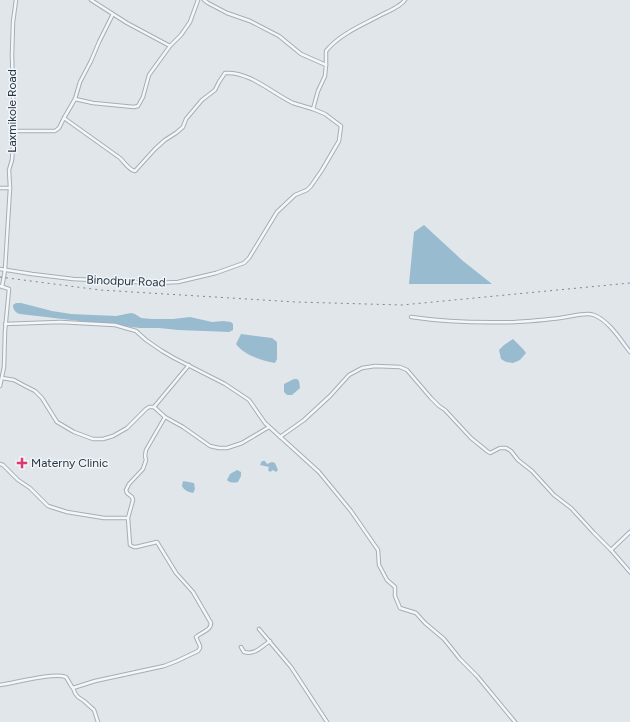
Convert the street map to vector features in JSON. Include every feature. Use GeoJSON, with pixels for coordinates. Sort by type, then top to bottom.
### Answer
{"type":"FeatureCollection","features":[{"type":"Feature","properties":{"kind":"street","name":"Laxmikole Road"},"geometry":{"type":"LineString","coordinates":[[1,287],[5,270],[10,188],[9,170],[12,160],[14,130],[12,55],[13,22],[16,0]]}},
{"type":"Feature","properties":{"kind":"street"},"geometry":{"type":"LineString","coordinates":[[91,0],[127,23],[170,46]]}},
{"type":"Feature","properties":{"kind":"street"},"geometry":{"type":"LineString","coordinates":[[75,99],[93,103],[134,107],[138,106],[143,97],[150,75],[170,46],[181,35],[190,22],[198,0]]}},
{"type":"Feature","properties":{"kind":"street"},"geometry":{"type":"LineString","coordinates":[[204,0],[227,13],[250,21],[279,36],[301,54],[326,65]]}},
{"type":"Feature","properties":{"kind":"street"},"geometry":{"type":"LineString","coordinates":[[64,118],[120,158],[130,170],[135,171],[155,149],[183,127],[186,119],[202,100],[215,90],[225,73],[240,75],[250,79],[293,103],[313,109],[318,91],[325,76],[326,51],[332,44],[350,32],[393,9],[405,0]]}},
{"type":"Feature","properties":{"kind":"street"},"geometry":{"type":"LineString","coordinates":[[14,130],[55,131],[60,128],[61,123],[75,99],[80,82],[113,14]]}},
{"type":"Feature","properties":{"kind":"street","name":"Binodpur Road"},"geometry":{"type":"LineString","coordinates":[[5,270],[73,279],[156,284],[178,282],[216,273],[244,263],[250,258],[277,212],[295,195],[307,190],[311,186],[339,141],[341,126],[325,114],[313,109]]}},
{"type":"Feature","properties":{"kind":"street"},"geometry":{"type":"LineString","coordinates":[[0,188],[10,188]]}},
{"type":"Feature","properties":{"kind":"street"},"geometry":{"type":"LineString","coordinates":[[0,270],[5,270]]}},
{"type":"Feature","properties":{"kind":"street"},"geometry":{"type":"LineString","coordinates":[[0,386],[4,367],[5,324],[9,289],[1,287]]}},
{"type":"Feature","properties":{"kind":"street"},"geometry":{"type":"LineString","coordinates":[[411,317],[436,321],[456,322],[514,322],[537,321],[589,314],[604,322],[630,352]]}},
{"type":"Feature","properties":{"kind":"street"},"geometry":{"type":"LineString","coordinates":[[5,324],[60,322],[115,325],[136,331],[162,351],[225,384],[249,400],[265,423],[319,472],[351,511],[378,550],[379,566],[387,580],[395,587],[395,596],[400,608],[416,613],[425,623],[444,639],[515,722]]}},
{"type":"Feature","properties":{"kind":"street"},"geometry":{"type":"LineString","coordinates":[[2,378],[14,380],[35,391],[42,398],[57,422],[74,432],[93,439],[103,439],[113,436],[127,428],[146,409],[149,407],[154,407],[189,365]]}},
{"type":"Feature","properties":{"kind":"street"},"geometry":{"type":"LineString","coordinates":[[280,437],[304,420],[330,396],[349,375],[362,368],[375,366],[400,367],[407,370],[431,398],[487,452],[490,453],[500,448],[506,448],[511,451],[518,460],[532,471],[554,495],[572,508],[630,572]]}},
{"type":"Feature","properties":{"kind":"street"},"geometry":{"type":"LineString","coordinates":[[154,407],[165,417],[183,427],[210,446],[219,448],[227,448],[242,443],[269,427]]}},
{"type":"Feature","properties":{"kind":"street"},"geometry":{"type":"LineString","coordinates":[[73,688],[164,666],[177,661],[198,651],[200,646],[196,637],[209,629],[211,626],[211,623],[193,592],[176,573],[157,542],[134,547],[130,545],[128,518],[133,500],[126,490],[129,484],[143,469],[146,460],[146,450],[165,417]]}},
{"type":"Feature","properties":{"kind":"street"},"geometry":{"type":"LineString","coordinates":[[0,464],[3,465],[18,480],[30,488],[48,506],[67,512],[104,518],[128,518]]}},
{"type":"Feature","properties":{"kind":"street"},"geometry":{"type":"LineString","coordinates":[[611,550],[630,532]]}},
{"type":"Feature","properties":{"kind":"street"},"geometry":{"type":"LineString","coordinates":[[259,628],[291,667],[328,722]]}},
{"type":"Feature","properties":{"kind":"street"},"geometry":{"type":"LineString","coordinates":[[241,647],[244,652],[254,652],[270,641]]}},
{"type":"Feature","properties":{"kind":"street"},"geometry":{"type":"LineString","coordinates":[[0,686],[48,676],[66,677],[78,697],[94,710],[98,722]]}},
{"type":"Feature","properties":{"kind":"water"},"geometry":{"type":"Polygon","coordinates":[[[424,225],[463,261],[492,284],[409,284],[414,232],[424,225]]]}},
{"type":"Feature","properties":{"kind":"water"},"geometry":{"type":"Polygon","coordinates":[[[16,303],[71,314],[116,316],[131,313],[141,318],[152,319],[190,317],[212,322],[223,321],[231,322],[233,324],[233,330],[229,332],[140,328],[20,314],[16,312],[14,308],[13,305],[16,303]]]}},
{"type":"Feature","properties":{"kind":"water"},"geometry":{"type":"Polygon","coordinates":[[[241,334],[272,338],[277,342],[277,359],[275,363],[254,357],[239,348],[236,344],[241,334]]]}},
{"type":"Feature","properties":{"kind":"water"},"geometry":{"type":"Polygon","coordinates":[[[513,339],[526,353],[520,360],[513,363],[506,362],[501,359],[499,350],[513,339]]]}},
{"type":"Feature","properties":{"kind":"water"},"geometry":{"type":"Polygon","coordinates":[[[294,379],[299,381],[300,388],[292,395],[287,395],[284,392],[284,384],[294,379]]]}},
{"type":"Feature","properties":{"kind":"water"},"geometry":{"type":"Polygon","coordinates":[[[262,461],[265,461],[267,464],[272,462],[275,463],[278,470],[276,472],[273,470],[270,472],[268,470],[269,467],[260,465],[262,461]]]}},
{"type":"Feature","properties":{"kind":"water"},"geometry":{"type":"Polygon","coordinates":[[[237,470],[241,472],[238,482],[229,482],[227,480],[230,474],[237,470]]]}},
{"type":"Feature","properties":{"kind":"water"},"geometry":{"type":"Polygon","coordinates":[[[183,481],[194,483],[195,489],[193,493],[184,489],[182,486],[183,481]]]}},
{"type":"Feature","properties":{"kind":"railway"},"geometry":{"type":"LineString","coordinates":[[0,277],[100,290],[296,302],[402,305],[630,283]]}},
{"type":"Feature","properties":{"kind":"place","name":"Materny Clinic"},"geometry":{"type":"Point","coordinates":[22,463]}}]}
